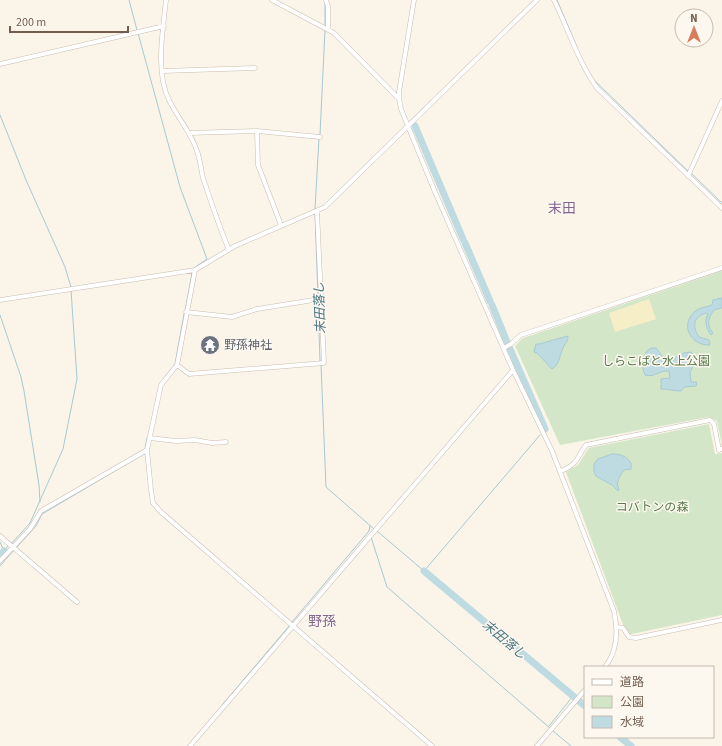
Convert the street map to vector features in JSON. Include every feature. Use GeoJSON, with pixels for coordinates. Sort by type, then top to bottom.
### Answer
{"type":"FeatureCollection","features":[{"type":"Feature","properties":{"kind":"street"},"geometry":{"type":"LineString","coordinates":[[166,0],[161,52],[164,86],[169,100],[198,151],[202,176],[218,224],[229,250]]}},
{"type":"Feature","properties":{"kind":"street"},"geometry":{"type":"LineString","coordinates":[[272,0],[334,33],[398,99]]}},
{"type":"Feature","properties":{"kind":"street"},"geometry":{"type":"LineString","coordinates":[[326,0],[328,6],[328,29]]}},
{"type":"Feature","properties":{"kind":"street"},"geometry":{"type":"LineString","coordinates":[[414,0],[398,99],[400,109],[504,348],[561,471],[614,611],[617,627],[616,639],[613,654],[606,666]]}},
{"type":"Feature","properties":{"kind":"street"},"geometry":{"type":"LineString","coordinates":[[0,300],[195,270],[229,250],[281,225],[325,207],[537,0]]}},
{"type":"Feature","properties":{"kind":"street"},"geometry":{"type":"LineString","coordinates":[[554,0],[580,60],[597,88],[722,208]]}},
{"type":"Feature","properties":{"kind":"street"},"geometry":{"type":"LineString","coordinates":[[0,64],[164,26]]}},
{"type":"Feature","properties":{"kind":"street"},"geometry":{"type":"LineString","coordinates":[[162,71],[255,68]]}},
{"type":"Feature","properties":{"kind":"street"},"geometry":{"type":"LineString","coordinates":[[688,176],[722,101]]}},
{"type":"Feature","properties":{"kind":"street"},"geometry":{"type":"LineString","coordinates":[[189,133],[257,131],[320,136]]}},
{"type":"Feature","properties":{"kind":"street"},"geometry":{"type":"LineString","coordinates":[[257,131],[258,165],[281,225]]}},
{"type":"Feature","properties":{"kind":"street"},"geometry":{"type":"LineString","coordinates":[[177,365],[189,374],[324,363],[317,211]]}},
{"type":"Feature","properties":{"kind":"street"},"geometry":{"type":"LineString","coordinates":[[504,348],[512,344],[521,335],[722,268]]}},
{"type":"Feature","properties":{"kind":"street"},"geometry":{"type":"LineString","coordinates":[[195,270],[177,365],[161,385],[147,450],[153,503],[432,746]]}},
{"type":"Feature","properties":{"kind":"street"},"geometry":{"type":"LineString","coordinates":[[186,312],[232,317],[257,309],[320,299]]}},
{"type":"Feature","properties":{"kind":"street"},"geometry":{"type":"LineString","coordinates":[[190,746],[514,370]]}},
{"type":"Feature","properties":{"kind":"street"},"geometry":{"type":"LineString","coordinates":[[561,471],[572,466],[586,445],[710,420],[714,424],[719,450],[722,449]]}},
{"type":"Feature","properties":{"kind":"street"},"geometry":{"type":"LineString","coordinates":[[150,438],[176,441],[195,440],[212,443],[226,442]]}},
{"type":"Feature","properties":{"kind":"street"},"geometry":{"type":"LineString","coordinates":[[0,561],[30,529],[41,511],[147,450]]}},
{"type":"Feature","properties":{"kind":"street"},"geometry":{"type":"LineString","coordinates":[[0,536],[78,602]]}},
{"type":"Feature","properties":{"kind":"street"},"geometry":{"type":"LineString","coordinates":[[617,627],[622,628],[629,637],[636,638],[722,620]]}},
{"type":"Feature","properties":{"kind":"street"},"geometry":{"type":"LineString","coordinates":[[537,746],[584,691]]}},
{"type":"Feature","properties":{"kind":"green space","name":"しらこばと水上公園"},"geometry":{"type":"Polygon","coordinates":[[[722,271],[722,446],[717,421],[709,417],[560,445],[515,346],[523,338],[722,271]]]}},
{"type":"Feature","properties":{"kind":"green space","name":"コバトンの森"},"geometry":{"type":"Polygon","coordinates":[[[709,424],[715,454],[722,453],[722,615],[627,635],[566,472],[578,465],[589,448],[709,424]]]}},
{"type":"Feature","properties":{"kind":"sand"},"geometry":{"type":"Polygon","coordinates":[[[649,299],[656,319],[615,332],[609,313],[649,299]]]}},
{"type":"Feature","properties":{"kind":"water"},"geometry":{"type":"Polygon","coordinates":[[[722,298],[722,308],[714,310],[709,319],[709,327],[713,333],[711,335],[706,324],[708,314],[706,313],[698,317],[695,323],[695,330],[699,337],[709,340],[710,345],[697,342],[692,338],[689,332],[688,321],[699,309],[712,305],[713,300],[722,298]]]}},
{"type":"Feature","properties":{"kind":"water"},"geometry":{"type":"Polygon","coordinates":[[[568,336],[568,340],[558,362],[552,369],[537,353],[534,352],[536,344],[568,336]]]}},
{"type":"Feature","properties":{"kind":"water"},"geometry":{"type":"Polygon","coordinates":[[[651,348],[656,348],[663,357],[672,360],[684,353],[691,352],[696,361],[690,372],[691,382],[697,382],[696,386],[684,387],[681,391],[661,389],[661,379],[670,378],[669,371],[652,376],[645,375],[644,372],[643,360],[648,350],[651,348]]]}},
{"type":"Feature","properties":{"kind":"water"},"geometry":{"type":"Polygon","coordinates":[[[612,454],[623,456],[631,463],[631,469],[624,470],[618,479],[618,491],[612,485],[596,476],[594,472],[594,464],[598,459],[612,454]]]}},
{"type":"Feature","properties":{"kind":"waterway"},"geometry":{"type":"LineString","coordinates":[[129,0],[137,30]]}},
{"type":"Feature","properties":{"kind":"waterway"},"geometry":{"type":"LineString","coordinates":[[557,0],[577,47]]}},
{"type":"Feature","properties":{"kind":"waterway","name":"末田落し"},"geometry":{"type":"LineString","coordinates":[[325,3],[325,27]]}},
{"type":"Feature","properties":{"kind":"waterway","name":"末田落し"},"geometry":{"type":"LineString","coordinates":[[320,135],[325,30]]}},
{"type":"Feature","properties":{"kind":"waterway"},"geometry":{"type":"LineString","coordinates":[[138,33],[180,187],[207,259],[194,268]]}},
{"type":"Feature","properties":{"kind":"waterway"},"geometry":{"type":"LineString","coordinates":[[594,80],[688,171]]}},
{"type":"Feature","properties":{"kind":"waterway"},"geometry":{"type":"LineString","coordinates":[[0,115],[26,180],[65,267],[71,287]]}},
{"type":"Feature","properties":{"kind":"waterway","name":"末田落し"},"geometry":{"type":"LineString","coordinates":[[415,126],[463,239]]}},
{"type":"Feature","properties":{"kind":"waterway","name":"末田落し"},"geometry":{"type":"LineString","coordinates":[[315,209],[319,138]]}},
{"type":"Feature","properties":{"kind":"waterway"},"geometry":{"type":"LineString","coordinates":[[691,173],[722,203]]}},
{"type":"Feature","properties":{"kind":"waterway","name":"末田落し"},"geometry":{"type":"LineString","coordinates":[[315,214],[318,297]]}},
{"type":"Feature","properties":{"kind":"waterway","name":"末田落し"},"geometry":{"type":"LineString","coordinates":[[465,243],[490,301]]}},
{"type":"Feature","properties":{"kind":"waterway"},"geometry":{"type":"LineString","coordinates":[[185,311],[192,273]]}},
{"type":"Feature","properties":{"kind":"waterway"},"geometry":{"type":"LineString","coordinates":[[12,543],[30,523],[63,449],[77,379],[71,290]]}},
{"type":"Feature","properties":{"kind":"waterway","name":"末田落し"},"geometry":{"type":"LineString","coordinates":[[318,300],[320,361]]}},
{"type":"Feature","properties":{"kind":"waterway","name":"末田落し"},"geometry":{"type":"LineString","coordinates":[[492,305],[507,342]]}},
{"type":"Feature","properties":{"kind":"waterway"},"geometry":{"type":"LineString","coordinates":[[164,378],[175,364],[184,314]]}},
{"type":"Feature","properties":{"kind":"waterway"},"geometry":{"type":"LineString","coordinates":[[0,315],[21,377],[24,391],[39,485],[40,502]]}},
{"type":"Feature","properties":{"kind":"waterway","name":"末田落し"},"geometry":{"type":"LineString","coordinates":[[510,349],[545,429]]}},
{"type":"Feature","properties":{"kind":"waterway","name":"末田落し"},"geometry":{"type":"LineString","coordinates":[[321,364],[326,487],[374,529]]}},
{"type":"Feature","properties":{"kind":"waterway","name":"末田落し"},"geometry":{"type":"LineString","coordinates":[[377,531],[424,571],[540,435]]}},
{"type":"Feature","properties":{"kind":"waterway"},"geometry":{"type":"LineString","coordinates":[[145,449],[147,438]]}},
{"type":"Feature","properties":{"kind":"waterway"},"geometry":{"type":"LineString","coordinates":[[16,548],[36,526],[42,514],[142,455]]}},
{"type":"Feature","properties":{"kind":"waterway"},"geometry":{"type":"LineString","coordinates":[[292,622],[369,531],[370,526]]}},
{"type":"Feature","properties":{"kind":"waterway"},"geometry":{"type":"LineString","coordinates":[[371,537],[387,587],[551,729]]}},
{"type":"Feature","properties":{"kind":"waterway"},"geometry":{"type":"LineString","coordinates":[[0,542],[4,551],[9,545]]}},
{"type":"Feature","properties":{"kind":"waterway"},"geometry":{"type":"LineString","coordinates":[[0,566],[14,550]]}},
{"type":"Feature","properties":{"kind":"waterway"},"geometry":{"type":"LineString","coordinates":[[0,556],[4,551]]}},
{"type":"Feature","properties":{"kind":"waterway","name":"末田落し"},"geometry":{"type":"LineString","coordinates":[[424,571],[584,705]]}},
{"type":"Feature","properties":{"kind":"waterway"},"geometry":{"type":"LineString","coordinates":[[222,705],[290,625]]}},
{"type":"Feature","properties":{"kind":"waterway"},"geometry":{"type":"LineString","coordinates":[[549,726],[573,696]]}},
{"type":"Feature","properties":{"kind":"waterway"},"geometry":{"type":"LineString","coordinates":[[553,731],[571,746]]}},
{"type":"Feature","properties":{"kind":"waterway","name":"末田落し"},"geometry":{"type":"LineString","coordinates":[[621,738],[631,746]]}},
{"type":"Feature","properties":{"kind":"place","name":"野孫神社"},"geometry":{"type":"Point","coordinates":[210,345]}},
{"type":"Feature","properties":{"kind":"district","name":"末田"},"geometry":{"type":"Point","coordinates":[562,208]}},
{"type":"Feature","properties":{"kind":"district","name":"野孫"},"geometry":{"type":"Point","coordinates":[322,621]}}]}
